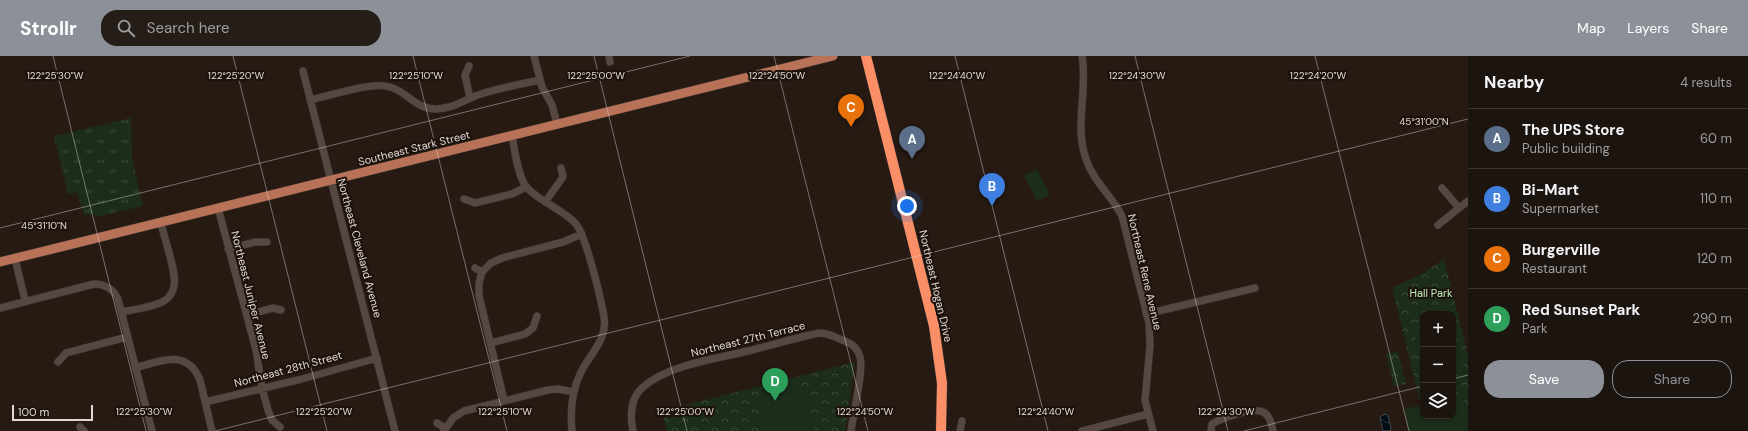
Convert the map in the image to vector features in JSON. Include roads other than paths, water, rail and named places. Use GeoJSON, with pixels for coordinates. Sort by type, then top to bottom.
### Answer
{"type":"FeatureCollection","features":[{"type":"Feature","properties":{"kind":"highway","name":"Northeast Hogan Drive"},"geometry":{"type":"LineString","coordinates":[[866,56],[934,326],[942,383],[941,431]]}},
{"type":"Feature","properties":{"kind":"main road","name":"Southeast Stark Street"},"geometry":{"type":"LineString","coordinates":[[0,262],[512,136],[822,57],[833,56]]}},
{"type":"Feature","properties":{"kind":"street"},"geometry":{"type":"LineString","coordinates":[[534,56],[540,80],[552,105],[557,124]]}},
{"type":"Feature","properties":{"kind":"street","name":"Northeast Rene Avenue"},"geometry":{"type":"LineString","coordinates":[[1082,56],[1084,80],[1081,124],[1083,149],[1089,167],[1117,206],[1122,216],[1150,332],[1145,390],[1152,431]]}},
{"type":"Feature","properties":{"kind":"street"},"geometry":{"type":"LineString","coordinates":[[469,66],[465,75],[470,98]]}},
{"type":"Feature","properties":{"kind":"street","name":"Northeast Cleveland Avenue"},"geometry":{"type":"LineString","coordinates":[[303,71],[395,431]]}},
{"type":"Feature","properties":{"kind":"street"},"geometry":{"type":"LineString","coordinates":[[310,100],[377,85],[391,87],[398,90],[413,107],[442,109],[451,107],[470,98],[540,80]]}},
{"type":"Feature","properties":{"kind":"street"},"geometry":{"type":"LineString","coordinates":[[512,136],[522,178],[526,186],[545,202],[571,218],[578,225],[582,234],[602,306],[605,325],[602,338],[581,372],[574,392],[571,416],[572,431]]}},
{"type":"Feature","properties":{"kind":"street"},"geometry":{"type":"LineString","coordinates":[[545,202],[563,178],[561,168]]}},
{"type":"Feature","properties":{"kind":"street"},"geometry":{"type":"LineString","coordinates":[[464,199],[475,203],[512,194],[526,186]]}},
{"type":"Feature","properties":{"kind":"street"},"geometry":{"type":"LineString","coordinates":[[1442,188],[1459,208]]}},
{"type":"Feature","properties":{"kind":"street"},"geometry":{"type":"LineString","coordinates":[[1438,225],[1468,200]]}},
{"type":"Feature","properties":{"kind":"street","name":"Northeast Juniper Avenue"},"geometry":{"type":"LineString","coordinates":[[218,208],[256,350],[262,388],[272,420],[280,427]]}},
{"type":"Feature","properties":{"kind":"street"},"geometry":{"type":"LineString","coordinates":[[122,312],[157,304],[174,295],[174,276],[161,223]]}},
{"type":"Feature","properties":{"kind":"street"},"geometry":{"type":"LineString","coordinates":[[504,400],[479,296],[479,283],[482,272],[496,260],[562,242],[582,234]]}},
{"type":"Feature","properties":{"kind":"street"},"geometry":{"type":"LineString","coordinates":[[228,249],[255,242],[267,242]]}},
{"type":"Feature","properties":{"kind":"street"},"geometry":{"type":"LineString","coordinates":[[15,259],[25,300]]}},
{"type":"Feature","properties":{"kind":"street"},"geometry":{"type":"LineString","coordinates":[[475,268],[482,272]]}},
{"type":"Feature","properties":{"kind":"street"},"geometry":{"type":"LineString","coordinates":[[0,308],[25,300],[87,285],[101,284],[110,289],[115,294],[122,312],[127,337],[152,431]]}},
{"type":"Feature","properties":{"kind":"street"},"geometry":{"type":"LineString","coordinates":[[1146,314],[1255,288]]}},
{"type":"Feature","properties":{"kind":"street"},"geometry":{"type":"LineString","coordinates":[[247,315],[273,308],[282,310]]}},
{"type":"Feature","properties":{"kind":"street"},"geometry":{"type":"LineString","coordinates":[[491,343],[525,334],[533,328],[537,316]]}},
{"type":"Feature","properties":{"kind":"street","name":"Northeast 27th Terrace"},"geometry":{"type":"LineString","coordinates":[[631,431],[631,411],[635,399],[642,388],[651,381],[678,368],[815,334],[829,334],[851,343],[858,352],[861,364],[851,431]]}},
{"type":"Feature","properties":{"kind":"street"},"geometry":{"type":"LineString","coordinates":[[58,362],[66,353],[127,337]]}},
{"type":"Feature","properties":{"kind":"street","name":"Northeast 28th Street"},"geometry":{"type":"LineString","coordinates":[[205,402],[376,358]]}},
{"type":"Feature","properties":{"kind":"street"},"geometry":{"type":"LineString","coordinates":[[135,368],[170,359],[183,360],[188,364],[197,374],[212,431]]}},
{"type":"Feature","properties":{"kind":"street"},"geometry":{"type":"LineString","coordinates":[[437,423],[444,430],[453,418],[464,411],[548,390],[558,389],[574,392]]}},
{"type":"Feature","properties":{"kind":"street"},"geometry":{"type":"LineString","coordinates":[[1212,431],[1212,424],[1218,420],[1254,410],[1263,411],[1268,415],[1273,431]]}},
{"type":"Feature","properties":{"kind":"street"},"geometry":{"type":"LineString","coordinates":[[1082,431],[1148,414]]}},
{"type":"Feature","properties":{"kind":"street"},"geometry":{"type":"LineString","coordinates":[[960,431],[962,421]]}},
{"type":"Feature","properties":{"kind":"water"},"geometry":{"type":"Polygon","coordinates":[[[1385,414],[1388,416],[1391,428],[1390,431],[1383,431],[1380,417],[1385,414]]]}},
{"type":"Feature","properties":{"kind":"place","name":"Burgerville"},"geometry":{"type":"Point","coordinates":[851,127]}},
{"type":"Feature","properties":{"kind":"place","name":"The UPS Store"},"geometry":{"type":"Point","coordinates":[912,159]}},
{"type":"Feature","properties":{"kind":"place","name":"Bi-Mart"},"geometry":{"type":"Point","coordinates":[992,206]}},
{"type":"Feature","properties":{"kind":"place","name":"Red Sunset Park"},"geometry":{"type":"Point","coordinates":[775,401]}},
{"type":"Feature","properties":{"kind":"park label","name":"Hall Park"},"geometry":{"type":"Point","coordinates":[1431,293]}}]}
